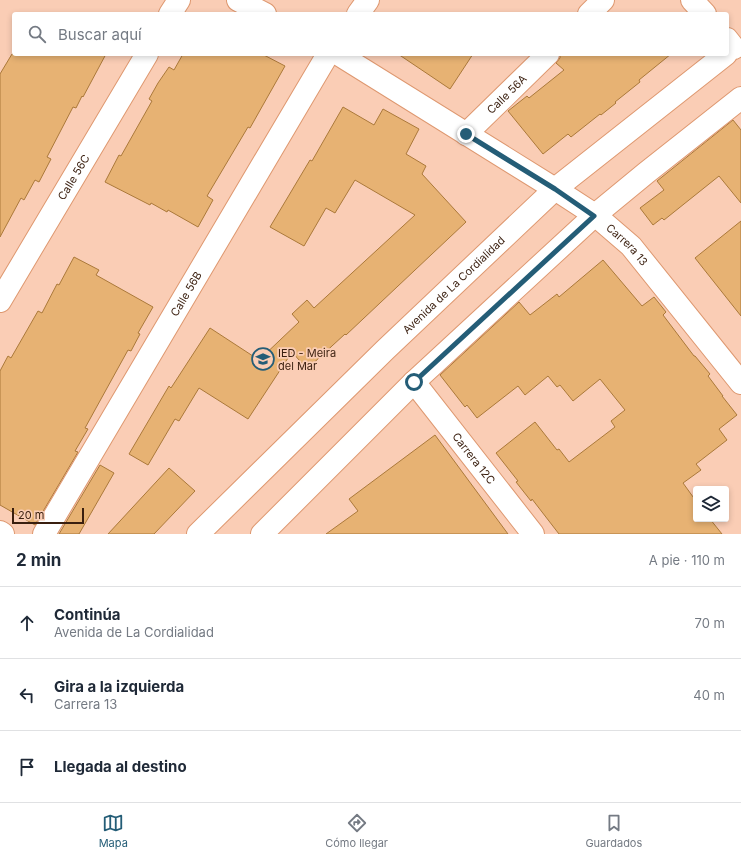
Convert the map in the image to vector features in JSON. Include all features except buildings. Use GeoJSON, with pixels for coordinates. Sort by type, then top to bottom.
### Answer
{"type":"FeatureCollection","features":[{"type":"Feature","properties":{"kind":"street"},"geometry":{"type":"LineString","coordinates":[[171,12],[179,0]]}},
{"type":"Feature","properties":{"kind":"street"},"geometry":{"type":"LineString","coordinates":[[238,0],[260,12]]}},
{"type":"Feature","properties":{"kind":"street"},"geometry":{"type":"LineString","coordinates":[[359,12],[368,0]]}},
{"type":"Feature","properties":{"kind":"street"},"geometry":{"type":"LineString","coordinates":[[591,12],[603,0]]}},
{"type":"Feature","properties":{"kind":"street"},"geometry":{"type":"LineString","coordinates":[[692,0],[703,12]]}},
{"type":"Feature","properties":{"kind":"street","name":"Calle 56C"},"geometry":{"type":"LineString","coordinates":[[0,301],[146,56]]}},
{"type":"Feature","properties":{"kind":"street","name":"Calle 56B"},"geometry":{"type":"LineString","coordinates":[[44,534],[327,56]]}},
{"type":"Feature","properties":{"kind":"street","name":"Carrera 13"},"geometry":{"type":"LineString","coordinates":[[341,56],[555,189],[594,216],[631,246],[741,383]]}},
{"type":"Feature","properties":{"kind":"street","name":"Calle 56A"},"geometry":{"type":"LineString","coordinates":[[466,134],[546,56]]}},
{"type":"Feature","properties":{"kind":"street","name":"Avenida de La Cordialidad"},"geometry":{"type":"LineString","coordinates":[[198,534],[385,350],[555,189],[720,56]]}},
{"type":"Feature","properties":{"kind":"street"},"geometry":{"type":"LineString","coordinates":[[262,534],[414,382],[594,216],[741,98]]}},
{"type":"Feature","properties":{"kind":"street","name":"Carrera 12C"},"geometry":{"type":"LineString","coordinates":[[414,382],[533,534]]}},
{"type":"Feature","properties":{"kind":"place","name":"IED - Meira del Mar"},"geometry":{"type":"Point","coordinates":[263,359]}},
{"type":"Feature","properties":{"kind":"route"},"geometry":{"type":"LineString","coordinates":[[414,382],[594,216],[555,189],[466,134]]}}]}
